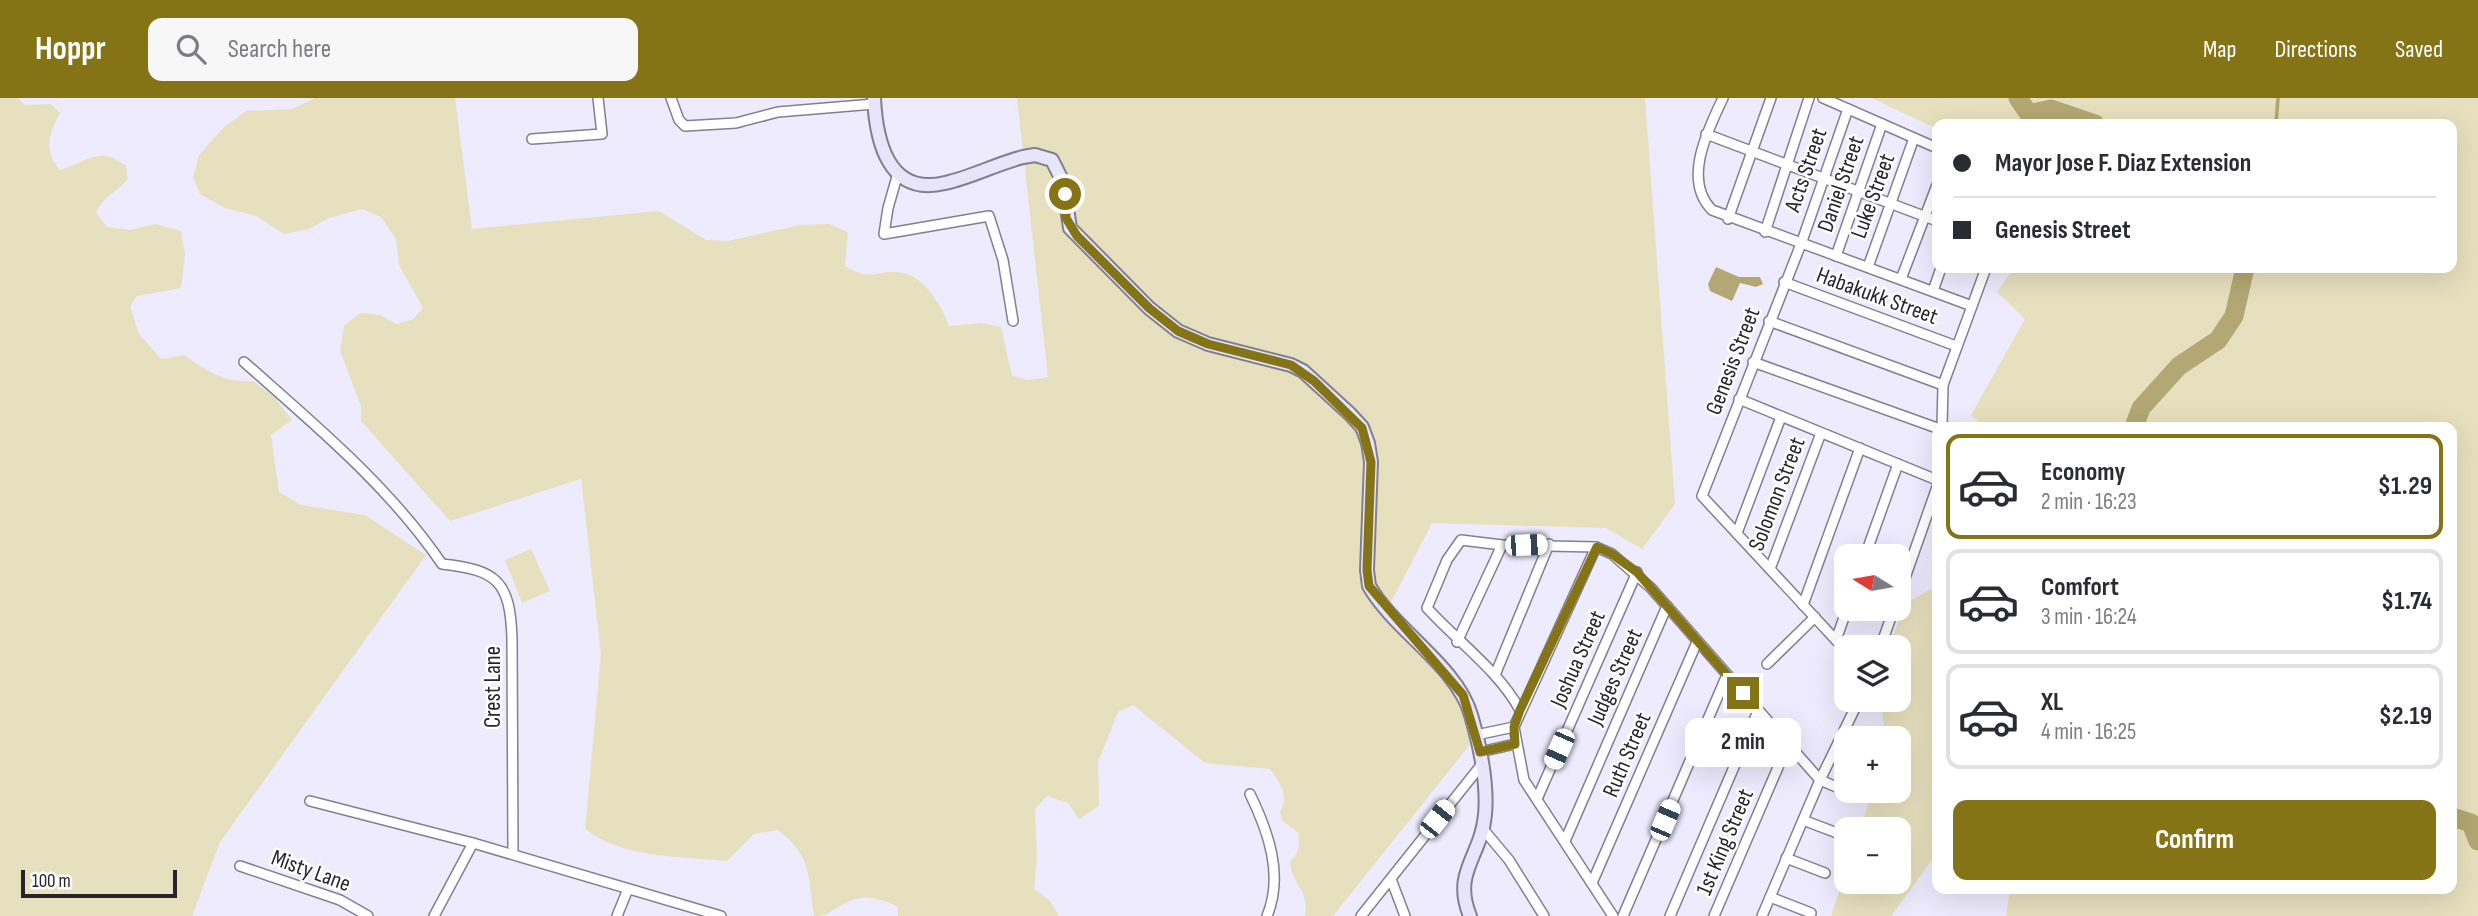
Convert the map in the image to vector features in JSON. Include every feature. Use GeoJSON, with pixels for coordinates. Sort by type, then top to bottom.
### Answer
{"type":"FeatureCollection","features":[{"type":"Feature","properties":{"kind":"street"},"geometry":{"type":"LineString","coordinates":[[532,139],[602,134],[598,98]]}},
{"type":"Feature","properties":{"kind":"street"},"geometry":{"type":"LineString","coordinates":[[671,98],[679,120],[685,126],[736,123],[778,111],[874,101],[877,139],[882,151],[898,173],[919,184],[930,186],[1023,157],[1035,155],[1052,160],[1063,182],[1070,229],[1149,308],[1178,331],[1208,344],[1291,365],[1303,371],[1350,414],[1365,435],[1371,462],[1367,570],[1369,586],[1463,695],[1476,735],[1486,800],[1483,830],[1462,888],[1470,916]]}},
{"type":"Feature","properties":{"kind":"street"},"geometry":{"type":"LineString","coordinates":[[1723,98],[1706,134],[1699,176],[1700,191],[1712,210],[1728,219],[1972,306]]}},
{"type":"Feature","properties":{"kind":"street"},"geometry":{"type":"LineString","coordinates":[[1728,219],[1771,98]]}},
{"type":"Feature","properties":{"kind":"street"},"geometry":{"type":"LineString","coordinates":[[1765,232],[1810,98]]}},
{"type":"Feature","properties":{"kind":"street"},"geometry":{"type":"LineString","coordinates":[[1823,98],[1932,146]]}},
{"type":"Feature","properties":{"kind":"street","name":"Acts Street"},"geometry":{"type":"LineString","coordinates":[[1801,244],[1848,109]]}},
{"type":"Feature","properties":{"kind":"street","name":"Daniel Street"},"geometry":{"type":"LineString","coordinates":[[1836,256],[1882,124]]}},
{"type":"Feature","properties":{"kind":"street"},"geometry":{"type":"LineString","coordinates":[[1706,134],[1932,219]]}},
{"type":"Feature","properties":{"kind":"street","name":"Luke Street"},"geometry":{"type":"LineString","coordinates":[[1868,267],[1914,138]]}},
{"type":"Feature","properties":{"kind":"street"},"geometry":{"type":"LineString","coordinates":[[898,173],[884,234],[989,216],[1003,260],[1013,321]]}},
{"type":"Feature","properties":{"kind":"street"},"geometry":{"type":"LineString","coordinates":[[1901,279],[1932,198]]}},
{"type":"Feature","properties":{"kind":"street","name":"Genesis Street"},"geometry":{"type":"LineString","coordinates":[[1801,244],[1702,496],[1834,638]]}},
{"type":"Feature","properties":{"kind":"street"},"geometry":{"type":"LineString","coordinates":[[1933,291],[1939,273]]}},
{"type":"Feature","properties":{"kind":"street"},"geometry":{"type":"LineString","coordinates":[[1940,422],[1943,385],[1984,273]]}},
{"type":"Feature","properties":{"kind":"street","name":"Habakukk Street"},"geometry":{"type":"LineString","coordinates":[[1784,282],[1956,346]]}},
{"type":"Feature","properties":{"kind":"street"},"geometry":{"type":"LineString","coordinates":[[1769,321],[1943,385]]}},
{"type":"Feature","properties":{"kind":"street","name":"Crest Lane"},"geometry":{"type":"LineString","coordinates":[[244,362],[361,466],[412,521],[442,564],[487,572],[502,589],[509,608],[512,638],[513,855]]}},
{"type":"Feature","properties":{"kind":"street"},"geometry":{"type":"LineString","coordinates":[[1753,362],[1932,425]]}},
{"type":"Feature","properties":{"kind":"street"},"geometry":{"type":"LineString","coordinates":[[1739,398],[1932,478]]}},
{"type":"Feature","properties":{"kind":"street"},"geometry":{"type":"LineString","coordinates":[[1737,533],[1782,417]]}},
{"type":"Feature","properties":{"kind":"street","name":"Solomon Street"},"geometry":{"type":"LineString","coordinates":[[1770,569],[1821,433]]}},
{"type":"Feature","properties":{"kind":"street"},"geometry":{"type":"LineString","coordinates":[[1803,605],[1860,448]]}},
{"type":"Feature","properties":{"kind":"street"},"geometry":{"type":"LineString","coordinates":[[1869,544],[1898,464]]}},
{"type":"Feature","properties":{"kind":"street"},"geometry":{"type":"LineString","coordinates":[[1911,561],[1932,501]]}},
{"type":"Feature","properties":{"kind":"street"},"geometry":{"type":"LineString","coordinates":[[1520,710],[1495,675],[1457,642],[1427,608],[1447,560],[1461,540],[1502,545],[1597,547],[1612,554],[1637,572],[1820,780],[1834,786]]}},
{"type":"Feature","properties":{"kind":"street"},"geometry":{"type":"LineString","coordinates":[[1495,675],[1549,544]]}},
{"type":"Feature","properties":{"kind":"street"},"geometry":{"type":"LineString","coordinates":[[1457,642],[1502,545]]}},
{"type":"Feature","properties":{"kind":"street"},"geometry":{"type":"LineString","coordinates":[[1597,547],[1514,727],[1515,744],[1524,779],[1613,916]]}},
{"type":"Feature","properties":{"kind":"street","name":"Joshua Street"},"geometry":{"type":"LineString","coordinates":[[1537,799],[1637,572]]}},
{"type":"Feature","properties":{"kind":"street","name":"Judges Street"},"geometry":{"type":"LineString","coordinates":[[1565,841],[1667,606]]}},
{"type":"Feature","properties":{"kind":"street"},"geometry":{"type":"LineString","coordinates":[[1767,664],[1815,617]]}},
{"type":"Feature","properties":{"kind":"street","name":"Ruth Street"},"geometry":{"type":"LineString","coordinates":[[1592,883],[1697,642]]}},
{"type":"Feature","properties":{"kind":"street"},"geometry":{"type":"LineString","coordinates":[[1623,916],[1727,675]]}},
{"type":"Feature","properties":{"kind":"street"},"geometry":{"type":"LineString","coordinates":[[1670,916],[1758,711]]}},
{"type":"Feature","properties":{"kind":"street"},"geometry":{"type":"LineString","coordinates":[[1762,916],[1852,712]]}},
{"type":"Feature","properties":{"kind":"street"},"geometry":{"type":"LineString","coordinates":[[1476,735],[1514,727]]}},
{"type":"Feature","properties":{"kind":"street"},"geometry":{"type":"LineString","coordinates":[[1362,916],[1481,758],[1515,744]]}},
{"type":"Feature","properties":{"kind":"street","name":"1st King Street"},"geometry":{"type":"LineString","coordinates":[[1714,916],[1788,744]]}},
{"type":"Feature","properties":{"kind":"street"},"geometry":{"type":"LineString","coordinates":[[1250,794],[1265,827],[1272,852],[1271,899],[1266,916]]}},
{"type":"Feature","properties":{"kind":"street"},"geometry":{"type":"LineString","coordinates":[[310,801],[473,843],[721,916]]}},
{"type":"Feature","properties":{"kind":"street"},"geometry":{"type":"LineString","coordinates":[[1803,820],[1834,832]]}},
{"type":"Feature","properties":{"kind":"street"},"geometry":{"type":"LineString","coordinates":[[1483,830],[1509,860],[1544,916]]}},
{"type":"Feature","properties":{"kind":"street"},"geometry":{"type":"LineString","coordinates":[[434,916],[473,843]]}},
{"type":"Feature","properties":{"kind":"street"},"geometry":{"type":"LineString","coordinates":[[1786,859],[1825,873]]}},
{"type":"Feature","properties":{"kind":"street","name":"Misty Lane"},"geometry":{"type":"LineString","coordinates":[[240,866],[340,900],[368,916]]}},
{"type":"Feature","properties":{"kind":"street"},"geometry":{"type":"LineString","coordinates":[[1391,879],[1405,916]]}},
{"type":"Feature","properties":{"kind":"street"},"geometry":{"type":"LineString","coordinates":[[617,916],[628,888]]}},
{"type":"Feature","properties":{"kind":"street"},"geometry":{"type":"LineString","coordinates":[[1770,897],[1811,913]]}},
{"type":"Feature","properties":{"kind":"shaded area"},"geometry":{"type":"Polygon","coordinates":[[[0,98],[18,98],[24,105],[50,104],[60,113],[51,135],[50,149],[51,156],[60,170],[100,156],[108,156],[126,166],[128,179],[106,199],[96,213],[107,227],[130,230],[155,224],[181,231],[185,255],[181,288],[137,296],[130,306],[139,334],[161,359],[184,355],[224,378],[253,381],[274,397],[292,420],[271,435],[279,492],[301,505],[365,515],[426,555],[220,842],[192,916],[0,916],[0,98]]]}},
{"type":"Feature","properties":{"kind":"shaded area"},"geometry":{"type":"Polygon","coordinates":[[[315,98],[455,98],[472,229],[659,211],[706,240],[728,241],[800,225],[829,224],[848,232],[845,266],[863,274],[895,272],[919,280],[932,294],[949,326],[981,323],[1001,327],[1012,376],[1028,380],[1048,377],[1017,98],[1645,98],[1675,504],[1642,549],[1606,528],[1432,523],[1390,604],[1381,610],[1462,704],[1472,742],[1333,916],[1305,916],[1305,900],[1293,876],[1290,862],[1298,849],[1298,833],[1282,820],[1280,813],[1284,795],[1270,769],[1205,763],[1133,705],[1118,712],[1098,762],[1099,806],[1079,819],[1068,803],[1047,796],[1035,809],[1037,857],[1034,889],[1050,901],[1059,916],[898,916],[897,906],[864,898],[851,901],[827,914],[814,916],[803,858],[778,830],[754,834],[727,861],[635,851],[600,839],[585,829],[601,654],[581,479],[450,521],[361,421],[361,406],[340,351],[344,326],[360,313],[381,315],[396,324],[412,320],[423,308],[399,265],[396,239],[381,217],[362,209],[329,218],[309,229],[284,234],[256,216],[225,208],[200,194],[193,177],[199,155],[224,127],[246,111],[292,109],[315,98]]]}},
{"type":"Feature","properties":{"kind":"shaded area"},"geometry":{"type":"Polygon","coordinates":[[[1872,98],[2478,98],[2478,916],[2006,916],[2009,894],[2457,894],[2457,422],[1979,422],[1971,415],[2025,319],[1997,292],[2010,273],[2457,273],[2457,119],[1932,119],[1932,127],[1872,98]]]}},
{"type":"Feature","properties":{"kind":"shaded area"},"geometry":{"type":"Polygon","coordinates":[[[1716,267],[1739,277],[1760,277],[1763,284],[1756,287],[1740,283],[1732,301],[1710,291],[1708,284],[1716,267]]]}},
{"type":"Feature","properties":{"kind":"shaded area"},"geometry":{"type":"Polygon","coordinates":[[[531,549],[550,591],[522,603],[505,560],[531,549]]]}},
{"type":"Feature","properties":{"kind":"shaded area"},"geometry":{"type":"Polygon","coordinates":[[[1932,589],[1932,860],[1911,889],[1911,817],[1864,817],[1869,803],[1911,803],[1911,726],[1884,726],[1882,712],[1911,712],[1911,635],[1894,635],[1898,621],[1911,621],[1911,600],[1932,589]]]}},
{"type":"Feature","properties":{"kind":"shaded area"},"geometry":{"type":"Polygon","coordinates":[[[1838,894],[1907,894],[1891,916],[1831,916],[1838,894]]]}},
{"type":"Feature","properties":{"kind":"waterway"},"geometry":{"type":"LineString","coordinates":[[2018,98],[2029,114],[2051,109],[2080,119]]}},
{"type":"Feature","properties":{"kind":"waterway"},"geometry":{"type":"LineString","coordinates":[[2276,119],[2278,98]]}},
{"type":"Feature","properties":{"kind":"waterway"},"geometry":{"type":"LineString","coordinates":[[2136,422],[2141,408],[2179,366],[2218,340],[2234,316],[2244,273]]}},
{"type":"Feature","properties":{"kind":"waterway"},"geometry":{"type":"LineString","coordinates":[[2457,819],[2471,823],[2478,841]]}},
{"type":"Feature","properties":{"kind":"route"},"geometry":{"type":"LineString","coordinates":[[1065,194],[1066,218],[1070,229],[1149,308],[1178,331],[1208,344],[1291,365],[1303,371],[1362,428],[1371,462],[1367,570],[1369,586],[1392,617],[1463,695],[1472,716],[1480,752],[1515,744],[1514,727],[1520,710],[1597,547],[1637,572],[1743,693]]}}]}
